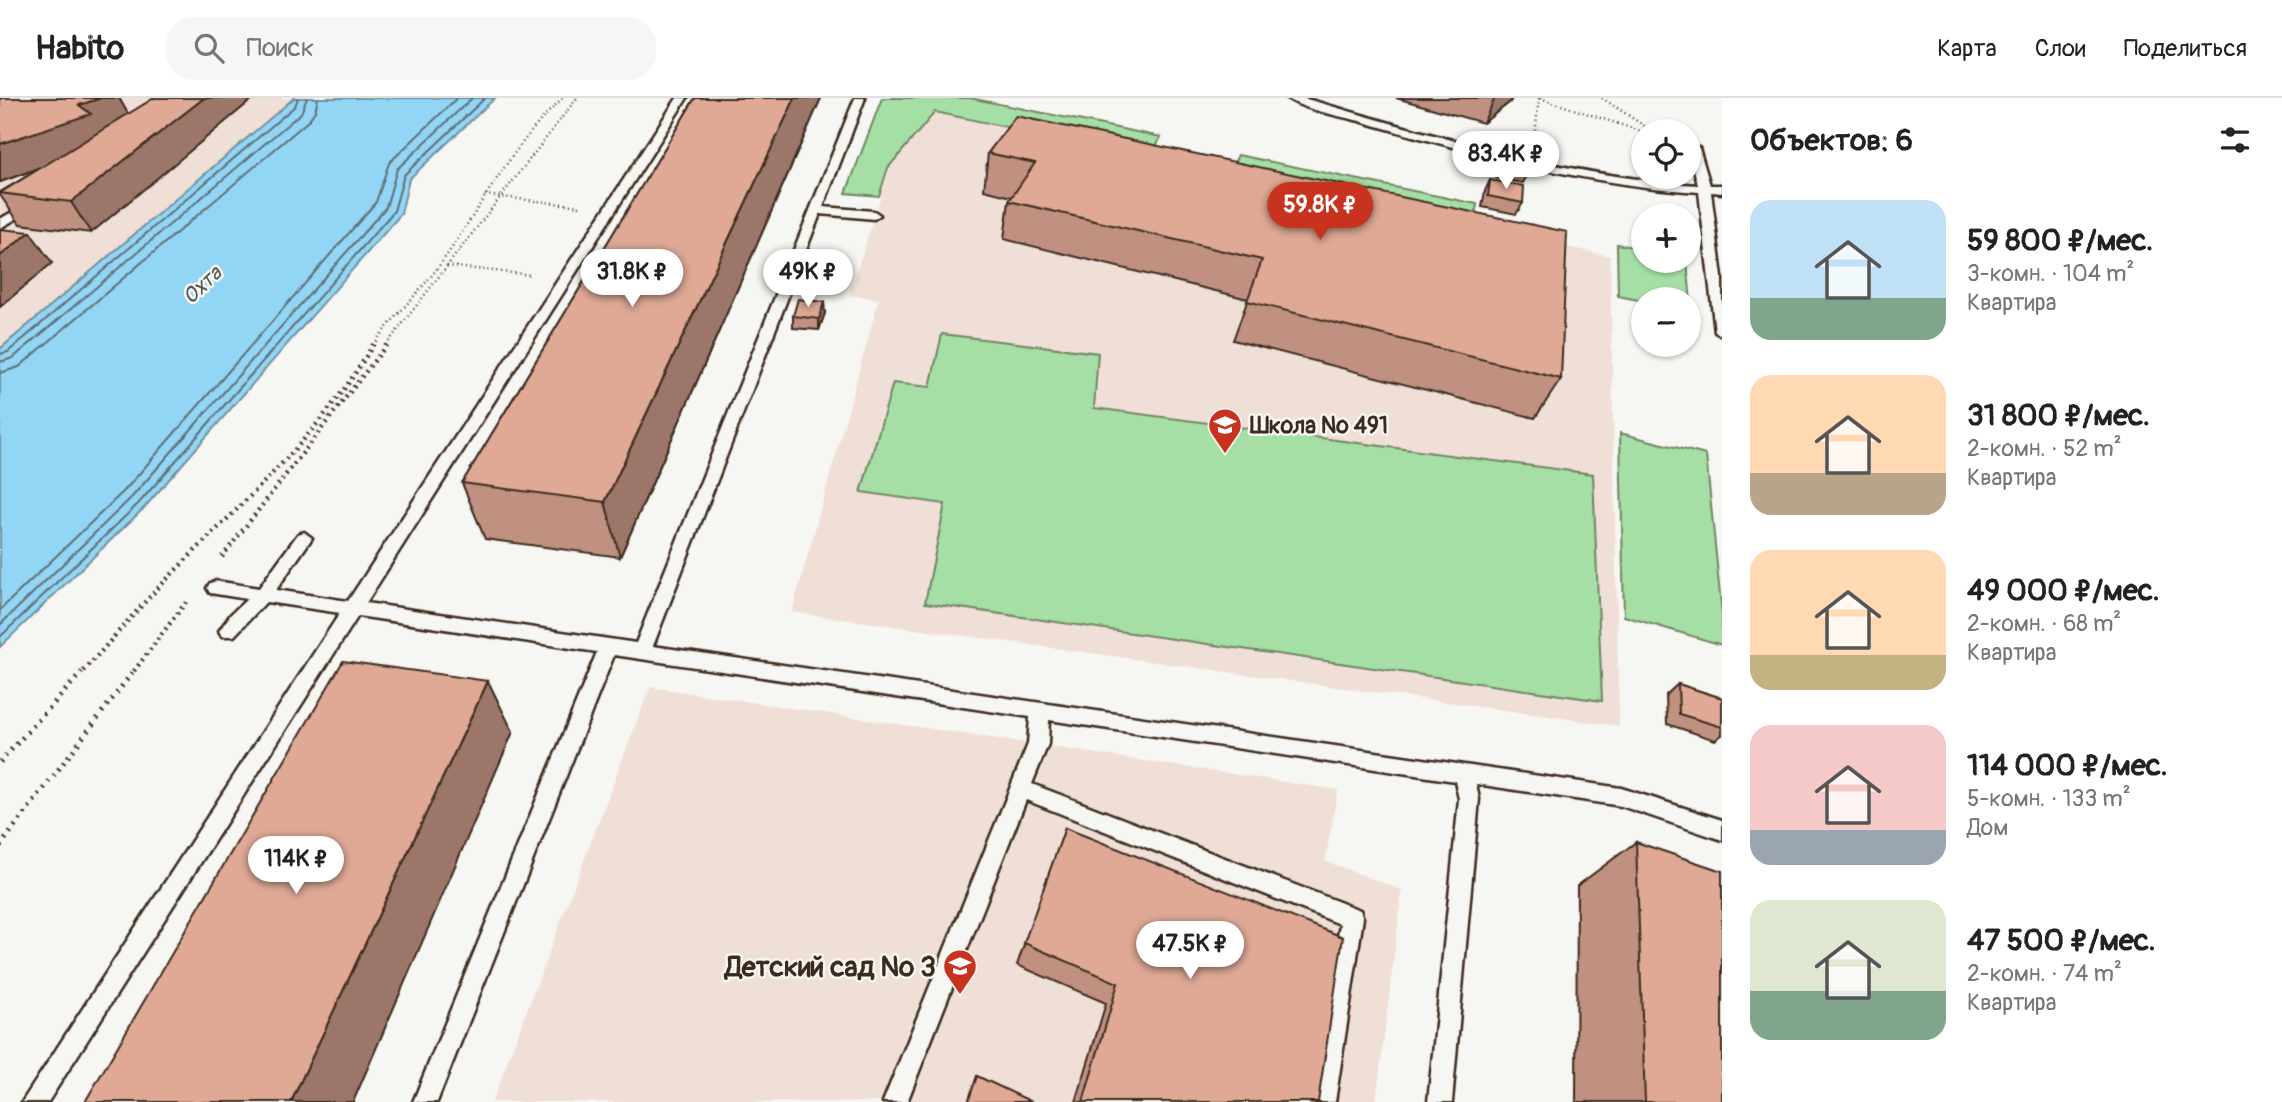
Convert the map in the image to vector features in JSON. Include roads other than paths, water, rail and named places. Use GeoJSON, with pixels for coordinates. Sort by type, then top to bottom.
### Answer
{"type":"FeatureCollection","features":[{"type":"Feature","properties":{"kind":"lane"},"geometry":{"type":"LineString","coordinates":[[34,1102],[682,98]]}},
{"type":"Feature","properties":{"kind":"lane"},"geometry":{"type":"LineString","coordinates":[[641,652],[860,98]]}},
{"type":"Feature","properties":{"kind":"lane"},"geometry":{"type":"LineString","coordinates":[[1293,98],[1461,147],[1646,188],[1722,189]]}},
{"type":"Feature","properties":{"kind":"lane"},"geometry":{"type":"LineString","coordinates":[[1701,173],[1722,332]]}},
{"type":"Feature","properties":{"kind":"lane"},"geometry":{"type":"LineString","coordinates":[[0,224],[45,197]]}},
{"type":"Feature","properties":{"kind":"lane"},"geometry":{"type":"LineString","coordinates":[[816,210],[874,215]]}},
{"type":"Feature","properties":{"kind":"lane"},"geometry":{"type":"LineString","coordinates":[[228,631],[264,594],[304,538]]}},
{"type":"Feature","properties":{"kind":"lane"},"geometry":{"type":"LineString","coordinates":[[216,588],[1621,796],[1722,830]]}},
{"type":"Feature","properties":{"kind":"lane"},"geometry":{"type":"LineString","coordinates":[[425,1102],[608,646]]}},
{"type":"Feature","properties":{"kind":"lane"},"geometry":{"type":"LineString","coordinates":[[895,1102],[1038,744],[1040,710]]}},
{"type":"Feature","properties":{"kind":"lane"},"geometry":{"type":"LineString","coordinates":[[1440,1102],[1469,799],[1464,774]]}},
{"type":"Feature","properties":{"kind":"lane"},"geometry":{"type":"LineString","coordinates":[[1021,789],[1352,918],[1323,1102]]}},
{"type":"Feature","properties":{"kind":"water","name":"Охта"},"geometry":{"type":"Polygon","coordinates":[[[294,98],[495,98],[409,179],[401,214],[144,508],[0,647],[0,349],[294,98]]]}},
{"type":"Feature","properties":{"kind":"place","name":"Школа № 491"},"geometry":{"type":"Point","coordinates":[1225,455]}},
{"type":"Feature","properties":{"kind":"place","name":"Детский сад № 3"},"geometry":{"type":"Point","coordinates":[960,996]}}]}
